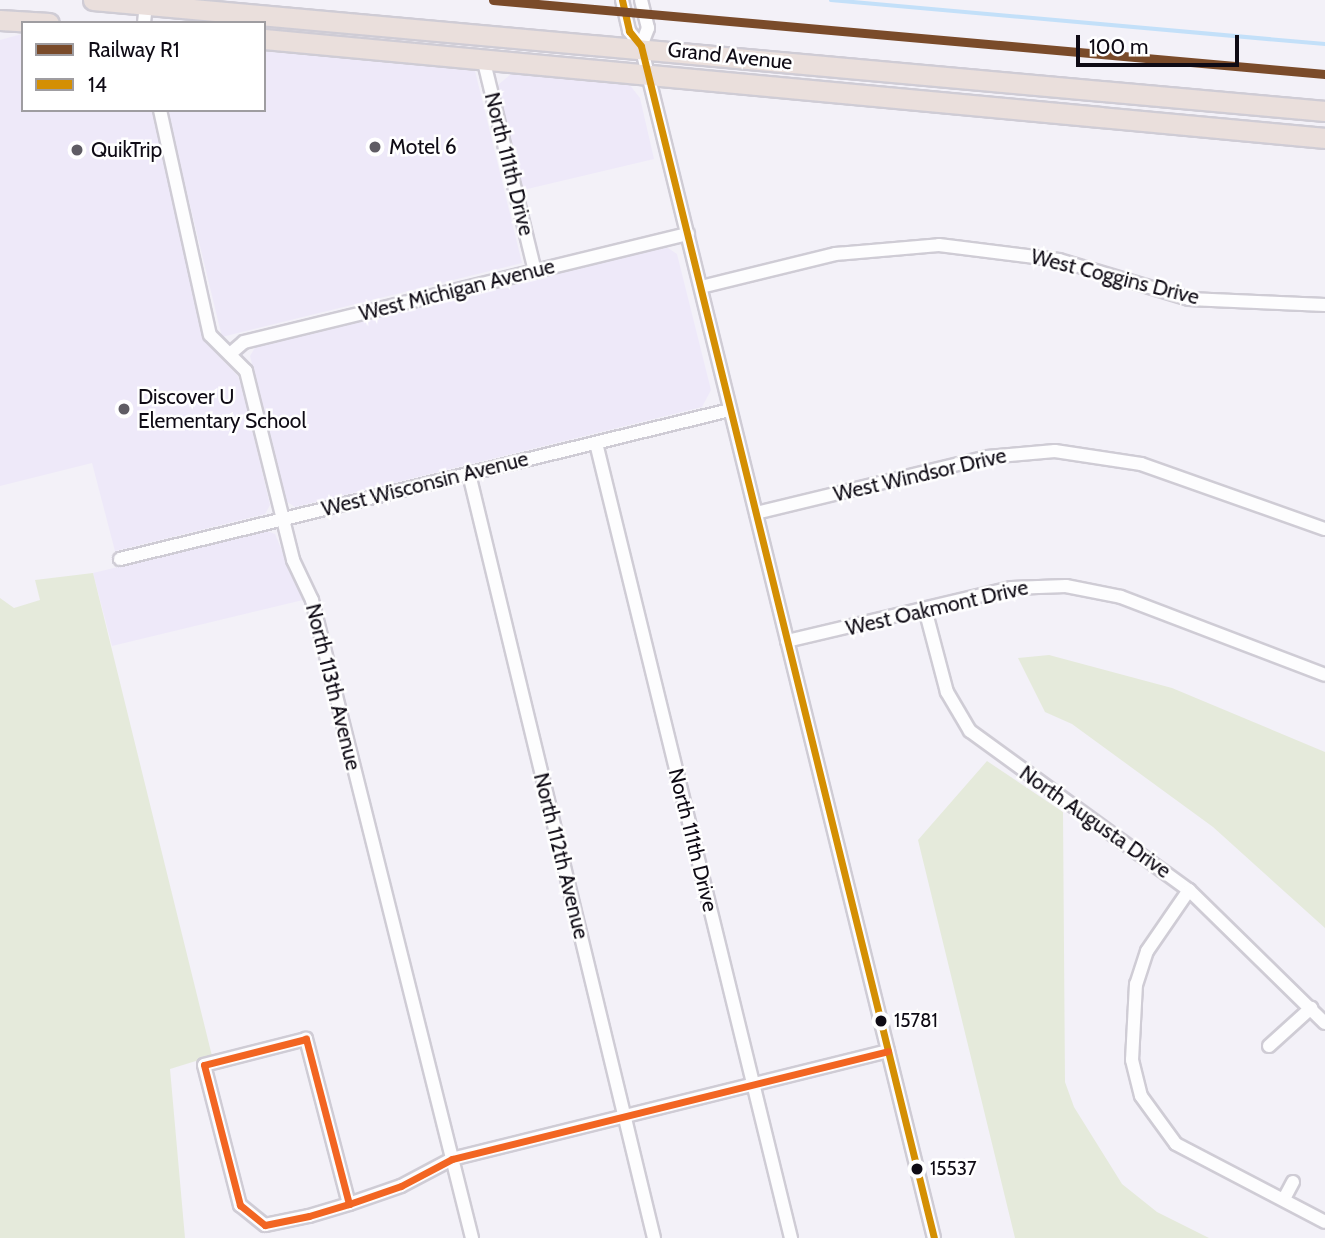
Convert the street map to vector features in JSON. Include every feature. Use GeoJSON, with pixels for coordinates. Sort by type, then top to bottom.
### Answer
{"type":"FeatureCollection","features":[{"type":"Feature","properties":{"kind":"highway","name":"Grand Avenue"},"geometry":{"type":"LineString","coordinates":[[93,0],[145,13],[265,21]]}},
{"type":"Feature","properties":{"kind":"highway"},"geometry":{"type":"LineString","coordinates":[[0,20],[21,21]]}},
{"type":"Feature","properties":{"kind":"highway","name":"Grand Avenue"},"geometry":{"type":"LineString","coordinates":[[266,21],[641,46],[1325,111]]}},
{"type":"Feature","properties":{"kind":"highway","name":"Grand Avenue"},"geometry":{"type":"LineString","coordinates":[[266,39],[1325,138]]}},
{"type":"Feature","properties":{"kind":"street"},"geometry":{"type":"LineString","coordinates":[[622,0],[629,31],[641,46],[934,1238]]}},
{"type":"Feature","properties":{"kind":"street"},"geometry":{"type":"LineString","coordinates":[[641,0],[648,29],[641,46]]}},
{"type":"Feature","properties":{"kind":"street","name":"North 111th Drive"},"geometry":{"type":"LineString","coordinates":[[483,58],[535,271]]}},
{"type":"Feature","properties":{"kind":"street","name":"North 113th Avenue"},"geometry":{"type":"LineString","coordinates":[[160,112],[210,335],[246,371],[293,560],[312,600],[472,1238]]}},
{"type":"Feature","properties":{"kind":"street","name":"West Michigan Avenue"},"geometry":{"type":"LineString","coordinates":[[230,354],[244,342],[688,233]]}},
{"type":"Feature","properties":{"kind":"street","name":"West Coggins Drive"},"geometry":{"type":"LineString","coordinates":[[701,287],[835,254],[939,245],[1059,260],[1189,299],[1325,305]]}},
{"type":"Feature","properties":{"kind":"street","name":"West Wisconsin Avenue"},"geometry":{"type":"LineString","coordinates":[[121,559],[730,410]]}},
{"type":"Feature","properties":{"kind":"street","name":"North 111th Drive"},"geometry":{"type":"LineString","coordinates":[[596,443],[791,1238]]}},
{"type":"Feature","properties":{"kind":"street","name":"West Windsor Drive"},"geometry":{"type":"LineString","coordinates":[[756,513],[987,457],[1055,451],[1141,464],[1325,529]]}},
{"type":"Feature","properties":{"kind":"street","name":"North 112th Avenue"},"geometry":{"type":"LineString","coordinates":[[469,474],[654,1238]]}},
{"type":"Feature","properties":{"kind":"street","name":"West Oakmont Drive"},"geometry":{"type":"LineString","coordinates":[[787,642],[1011,588],[1091,590],[1232,635],[1325,675]]}},
{"type":"Feature","properties":{"kind":"street","name":"North Augusta Drive"},"geometry":{"type":"LineString","coordinates":[[925,609],[947,692],[970,731],[1189,890],[1325,1023]]}},
{"type":"Feature","properties":{"kind":"street"},"geometry":{"type":"LineString","coordinates":[[1189,890],[1147,951],[1136,984],[1131,1021],[1135,1081],[1175,1144],[1285,1197],[1325,1222]]}},
{"type":"Feature","properties":{"kind":"street"},"geometry":{"type":"LineString","coordinates":[[1269,1046],[1311,1008]]}},
{"type":"Feature","properties":{"kind":"street"},"geometry":{"type":"LineString","coordinates":[[349,1204],[306,1039],[204,1065],[232,1182],[247,1216],[265,1225],[281,1224],[349,1204],[452,1159],[888,1051]]}},
{"type":"Feature","properties":{"kind":"street"},"geometry":{"type":"LineString","coordinates":[[1285,1197],[1293,1182]]}},
{"type":"Feature","properties":{"kind":"shaded area"},"geometry":{"type":"Polygon","coordinates":[[[21,34],[21,112],[152,112],[204,341],[238,376],[244,394],[270,505],[265,514],[115,551],[92,463],[0,486],[0,40],[21,34]]]}},
{"type":"Feature","properties":{"kind":"shaded area"},"geometry":{"type":"Polygon","coordinates":[[[266,50],[475,71],[522,263],[222,337],[167,112],[266,112],[266,50]]]}},
{"type":"Feature","properties":{"kind":"shaded area"},"geometry":{"type":"Polygon","coordinates":[[[513,72],[629,84],[640,98],[654,159],[523,190],[497,86],[513,72]]]}},
{"type":"Feature","properties":{"kind":"shaded area"},"geometry":{"type":"Polygon","coordinates":[[[665,246],[677,254],[711,390],[702,407],[295,507],[286,501],[250,356],[256,346],[665,246]]]}},
{"type":"Feature","properties":{"kind":"shaded area"},"geometry":{"type":"Polygon","coordinates":[[[267,531],[275,534],[303,600],[112,646],[93,573],[267,531]]]}},
{"type":"Feature","properties":{"kind":"shaded area"},"geometry":{"type":"Polygon","coordinates":[[[93,573],[212,1056],[170,1069],[185,1238],[0,1238],[0,598],[14,608],[40,600],[35,580],[93,573]]]}},
{"type":"Feature","properties":{"kind":"shaded area"},"geometry":{"type":"Polygon","coordinates":[[[1049,655],[1172,688],[1325,752],[1325,928],[1213,827],[1072,724],[1045,712],[1018,658],[1049,655]]]}},
{"type":"Feature","properties":{"kind":"shaded area"},"geometry":{"type":"Polygon","coordinates":[[[987,761],[1063,812],[1065,1082],[1074,1107],[1122,1184],[1157,1212],[1209,1238],[1015,1238],[918,840],[987,761]]]}},
{"type":"Feature","properties":{"kind":"waterway"},"geometry":{"type":"LineString","coordinates":[[831,0],[1325,44]]}},
{"type":"Feature","properties":{"kind":"rail line","name":"R1"},"geometry":{"type":"LineString","coordinates":[[493,0],[1325,74]]}},
{"type":"Feature","properties":{"kind":"transit line","name":"14"},"geometry":{"type":"LineString","coordinates":[[622,0],[629,31],[641,46],[934,1238]]}},
{"type":"Feature","properties":{"kind":"transit line"},"geometry":{"type":"LineString","coordinates":[[349,1204],[306,1039],[204,1065],[240,1205],[265,1225],[309,1216],[349,1204],[401,1186],[452,1159],[888,1051]]}},
{"type":"Feature","properties":{"kind":"place","name":"Motel 6"},"geometry":{"type":"Point","coordinates":[375,147]}},
{"type":"Feature","properties":{"kind":"place","name":"QuikTrip"},"geometry":{"type":"Point","coordinates":[77,150]}},
{"type":"Feature","properties":{"kind":"place","name":"Discover U Elementary School"},"geometry":{"type":"Point","coordinates":[124,409]}},
{"type":"Feature","properties":{"kind":"place","name":"15781"},"geometry":{"type":"Point","coordinates":[881,1021]}},
{"type":"Feature","properties":{"kind":"place","name":"15537"},"geometry":{"type":"Point","coordinates":[917,1169]}}]}
